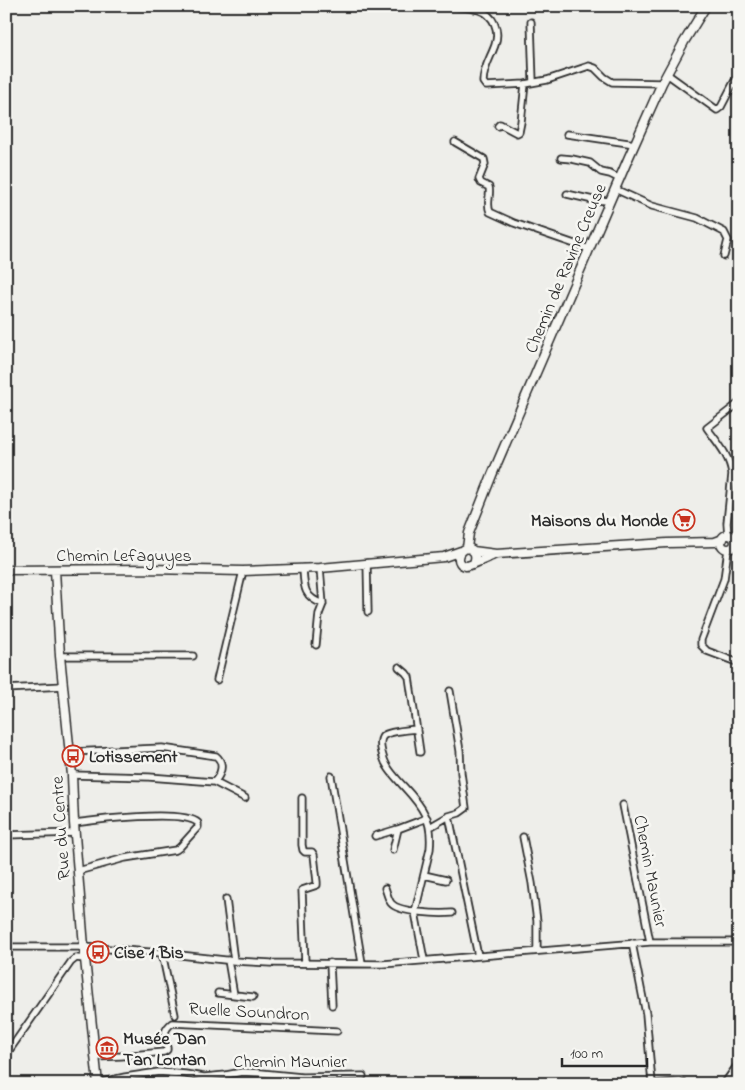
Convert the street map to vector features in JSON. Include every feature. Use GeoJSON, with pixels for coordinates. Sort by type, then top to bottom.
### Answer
{"type":"FeatureCollection","features":[{"type":"Feature","properties":{"kind":"highway"},"geometry":{"type":"LineString","coordinates":[[727,1084],[739,1067]]}},
{"type":"Feature","properties":{"kind":"main road","name":"Chemin de Ravine Creuse"},"geometry":{"type":"LineString","coordinates":[[467,550],[469,533],[492,475],[615,189],[662,84],[706,6]]}},
{"type":"Feature","properties":{"kind":"main road","name":"Chemin Lefaguyes"},"geometry":{"type":"LineString","coordinates":[[6,570],[150,569],[243,571],[320,568],[444,557],[467,550],[496,554],[667,543],[723,542]]}},
{"type":"Feature","properties":{"kind":"main road"},"geometry":{"type":"LineString","coordinates":[[723,542],[734,546],[737,542]]}},
{"type":"Feature","properties":{"kind":"main road"},"geometry":{"type":"LineString","coordinates":[[467,550],[476,554],[474,563],[466,566],[462,564],[459,560],[459,555],[467,550]]}},
{"type":"Feature","properties":{"kind":"main road","name":"Chemin Lefaguyes"},"geometry":{"type":"LineString","coordinates":[[474,563],[496,554]]}},
{"type":"Feature","properties":{"kind":"main road","name":"Chemin Lefaguyes"},"geometry":{"type":"LineString","coordinates":[[444,557],[462,564]]}},
{"type":"Feature","properties":{"kind":"main road","name":"Rue du Centre"},"geometry":{"type":"LineString","coordinates":[[55,570],[60,656],[72,774],[85,959],[98,1083]]}},
{"type":"Feature","properties":{"kind":"street"},"geometry":{"type":"LineString","coordinates":[[451,6],[483,11],[493,20],[496,26],[497,39],[487,64],[483,78],[484,84],[490,86],[525,84],[547,80],[585,66],[595,68],[607,80],[612,82],[662,84]]}},
{"type":"Feature","properties":{"kind":"street"},"geometry":{"type":"LineString","coordinates":[[531,22],[533,82]]}},
{"type":"Feature","properties":{"kind":"street"},"geometry":{"type":"LineString","coordinates":[[667,74],[717,110],[721,107],[734,82]]}},
{"type":"Feature","properties":{"kind":"street"},"geometry":{"type":"LineString","coordinates":[[498,126],[500,124],[517,133],[519,132],[525,84]]}},
{"type":"Feature","properties":{"kind":"street"},"geometry":{"type":"LineString","coordinates":[[566,134],[635,144]]}},
{"type":"Feature","properties":{"kind":"street"},"geometry":{"type":"LineString","coordinates":[[455,142],[484,159],[485,164],[479,179],[481,183],[490,189],[488,205],[490,212],[514,223],[589,249]]}},
{"type":"Feature","properties":{"kind":"street"},"geometry":{"type":"LineString","coordinates":[[561,158],[572,158],[590,162],[601,172],[620,179]]}},
{"type":"Feature","properties":{"kind":"street"},"geometry":{"type":"LineString","coordinates":[[615,189],[652,206],[697,218],[724,232],[728,240],[724,256]]}},
{"type":"Feature","properties":{"kind":"street"},"geometry":{"type":"LineString","coordinates":[[567,194],[594,200],[610,201]]}},
{"type":"Feature","properties":{"kind":"street"},"geometry":{"type":"LineString","coordinates":[[739,403],[707,428],[728,458],[732,466],[732,474],[723,542],[724,579],[701,640],[701,645],[707,650],[739,663]]}},
{"type":"Feature","properties":{"kind":"street"},"geometry":{"type":"LineString","coordinates":[[367,563],[368,612]]}},
{"type":"Feature","properties":{"kind":"street"},"geometry":{"type":"LineString","coordinates":[[303,568],[305,590],[313,599],[323,604]]}},
{"type":"Feature","properties":{"kind":"street"},"geometry":{"type":"LineString","coordinates":[[316,645],[319,614],[323,604],[320,568]]}},
{"type":"Feature","properties":{"kind":"street"},"geometry":{"type":"LineString","coordinates":[[217,680],[243,571]]}},
{"type":"Feature","properties":{"kind":"street"},"geometry":{"type":"LineString","coordinates":[[60,656],[193,656]]}},
{"type":"Feature","properties":{"kind":"street"},"geometry":{"type":"LineString","coordinates":[[399,667],[409,677],[420,752]]}},
{"type":"Feature","properties":{"kind":"street"},"geometry":{"type":"LineString","coordinates":[[6,690],[63,686]]}},
{"type":"Feature","properties":{"kind":"street"},"geometry":{"type":"LineString","coordinates":[[430,827],[466,808],[460,751],[450,691]]}},
{"type":"Feature","properties":{"kind":"street"},"geometry":{"type":"LineString","coordinates":[[417,729],[388,734],[382,737],[380,743],[383,758],[389,769],[418,803],[430,827],[430,849],[415,912],[424,960]]}},
{"type":"Feature","properties":{"kind":"street"},"geometry":{"type":"LineString","coordinates":[[70,752],[162,748],[216,756],[222,764],[218,778],[214,782]]}},
{"type":"Feature","properties":{"kind":"street"},"geometry":{"type":"LineString","coordinates":[[72,774],[149,776],[214,782],[245,798]]}},
{"type":"Feature","properties":{"kind":"street"},"geometry":{"type":"LineString","coordinates":[[332,776],[362,964]]}},
{"type":"Feature","properties":{"kind":"street"},"geometry":{"type":"LineString","coordinates":[[302,798],[302,845],[305,852],[312,852],[314,854],[317,882],[317,885],[302,890],[304,963]]}},
{"type":"Feature","properties":{"kind":"street","name":"Chemin Maunier"},"geometry":{"type":"LineString","coordinates":[[623,805],[650,942]]}},
{"type":"Feature","properties":{"kind":"street"},"geometry":{"type":"LineString","coordinates":[[74,823],[135,816],[190,818],[198,823],[198,827],[176,850],[125,858],[78,871]]}},
{"type":"Feature","properties":{"kind":"street"},"geometry":{"type":"LineString","coordinates":[[449,816],[478,956]]}},
{"type":"Feature","properties":{"kind":"street"},"geometry":{"type":"LineString","coordinates":[[375,836],[398,830],[427,818]]}},
{"type":"Feature","properties":{"kind":"street"},"geometry":{"type":"LineString","coordinates":[[393,850],[398,830]]}},
{"type":"Feature","properties":{"kind":"street"},"geometry":{"type":"LineString","coordinates":[[6,835],[75,833]]}},
{"type":"Feature","properties":{"kind":"street"},"geometry":{"type":"LineString","coordinates":[[523,837],[537,921],[537,951]]}},
{"type":"Feature","properties":{"kind":"street"},"geometry":{"type":"LineString","coordinates":[[424,875],[446,880]]}},
{"type":"Feature","properties":{"kind":"street"},"geometry":{"type":"LineString","coordinates":[[385,888],[392,904],[415,912],[452,913]]}},
{"type":"Feature","properties":{"kind":"street"},"geometry":{"type":"LineString","coordinates":[[226,899],[234,995]]}},
{"type":"Feature","properties":{"kind":"street","name":"Chemin Maunier"},"geometry":{"type":"LineString","coordinates":[[6,947],[84,947],[271,963],[384,964],[650,942],[739,942]]}},
{"type":"Feature","properties":{"kind":"street"},"geometry":{"type":"LineString","coordinates":[[632,944],[646,1014],[651,1083],[680,1082],[686,1084]]}},
{"type":"Feature","properties":{"kind":"street"},"geometry":{"type":"LineString","coordinates":[[162,953],[176,1015]]}},
{"type":"Feature","properties":{"kind":"street"},"geometry":{"type":"LineString","coordinates":[[6,1055],[71,962],[76,958],[85,959]]}},
{"type":"Feature","properties":{"kind":"street"},"geometry":{"type":"LineString","coordinates":[[330,963],[332,1005]]}},
{"type":"Feature","properties":{"kind":"street"},"geometry":{"type":"LineString","coordinates":[[218,993],[253,997]]}},
{"type":"Feature","properties":{"kind":"street","name":"Ruelle Soundron"},"geometry":{"type":"LineString","coordinates":[[95,1057],[164,1052],[167,1050],[165,1032],[167,1026],[172,1023],[337,1031]]}},
{"type":"Feature","properties":{"kind":"street","name":"Chemin Maunier"},"geometry":{"type":"LineString","coordinates":[[98,1083],[160,1072],[204,1077],[242,1072],[261,1072],[302,1077],[363,1076]]}},
{"type":"Feature","properties":{"kind":"place","name":"Maisons du Monde"},"geometry":{"type":"Point","coordinates":[684,520]}},
{"type":"Feature","properties":{"kind":"place","name":"Lotissement"},"geometry":{"type":"Point","coordinates":[73,756]}},
{"type":"Feature","properties":{"kind":"place","name":"Cise 1 Bis"},"geometry":{"type":"Point","coordinates":[98,952]}},
{"type":"Feature","properties":{"kind":"place","name":"Musée Dan Tan Lontan"},"geometry":{"type":"Point","coordinates":[107,1048]}}]}
